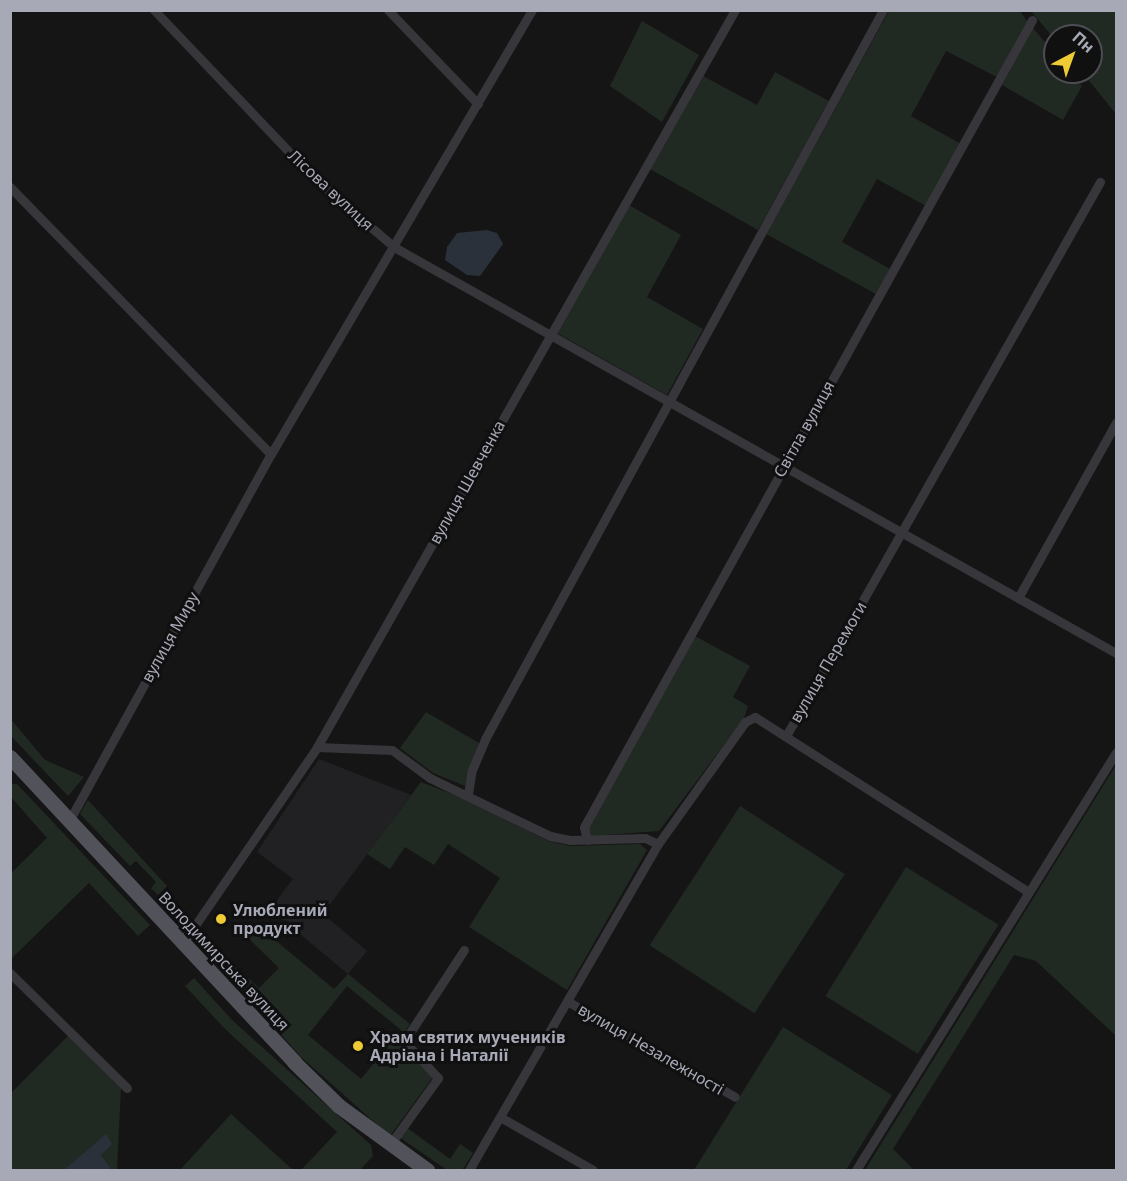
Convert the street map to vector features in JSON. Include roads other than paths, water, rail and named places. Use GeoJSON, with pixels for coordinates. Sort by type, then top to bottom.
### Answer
{"type":"FeatureCollection","features":[{"type":"Feature","properties":{"kind":"main road","name":"Володимирська вулиця"},"geometry":{"type":"LineString","coordinates":[[11,759],[294,1062],[389,1146],[427,1170]]}},
{"type":"Feature","properties":{"kind":"street","name":"Лісова вулиця"},"geometry":{"type":"LineString","coordinates":[[154,10],[318,182],[394,247],[1116,653]]}},
{"type":"Feature","properties":{"kind":"street"},"geometry":{"type":"LineString","coordinates":[[388,10],[478,104]]}},
{"type":"Feature","properties":{"kind":"street"},"geometry":{"type":"LineString","coordinates":[[394,247],[532,10]]}},
{"type":"Feature","properties":{"kind":"street","name":"вулиця Шевченка"},"geometry":{"type":"LineString","coordinates":[[183,944],[317,747],[735,10]]}},
{"type":"Feature","properties":{"kind":"street"},"geometry":{"type":"LineString","coordinates":[[468,794],[472,770],[485,739],[883,10]]}},
{"type":"Feature","properties":{"kind":"street","name":"Світла вулиця"},"geometry":{"type":"LineString","coordinates":[[587,840],[584,827],[1032,20]]}},
{"type":"Feature","properties":{"kind":"street","name":"вулиця Перемоги"},"geometry":{"type":"LineString","coordinates":[[470,1170],[658,844],[745,722],[755,717],[786,736],[1100,182]]}},
{"type":"Feature","properties":{"kind":"street"},"geometry":{"type":"LineString","coordinates":[[10,187],[271,454]]}},
{"type":"Feature","properties":{"kind":"street","name":"вулиця Миру"},"geometry":{"type":"LineString","coordinates":[[69,821],[271,454],[394,247]]}},
{"type":"Feature","properties":{"kind":"street"},"geometry":{"type":"LineString","coordinates":[[1018,598],[1116,423]]}},
{"type":"Feature","properties":{"kind":"street"},"geometry":{"type":"LineString","coordinates":[[786,736],[1029,892]]}},
{"type":"Feature","properties":{"kind":"street"},"geometry":{"type":"LineString","coordinates":[[317,747],[392,750],[430,778],[468,794],[550,836],[587,840],[645,838],[658,844]]}},
{"type":"Feature","properties":{"kind":"street"},"geometry":{"type":"LineString","coordinates":[[856,1170],[1116,752]]}},
{"type":"Feature","properties":{"kind":"street"},"geometry":{"type":"LineString","coordinates":[[389,1146],[438,1078],[408,1045],[406,1037],[464,950]]}},
{"type":"Feature","properties":{"kind":"street"},"geometry":{"type":"LineString","coordinates":[[10,973],[127,1088]]}},
{"type":"Feature","properties":{"kind":"street","name":"вулиця Незалежності"},"geometry":{"type":"LineString","coordinates":[[567,1001],[735,1097]]}},
{"type":"Feature","properties":{"kind":"street"},"geometry":{"type":"LineString","coordinates":[[500,1117],[593,1170]]}},
{"type":"Feature","properties":{"kind":"place","name":"Улюблений продукт"},"geometry":{"type":"Point","coordinates":[221,919]}},
{"type":"Feature","properties":{"kind":"place","name":"Храм святих мучеників Адріана і Наталії"},"geometry":{"type":"Point","coordinates":[358,1046]}}]}
